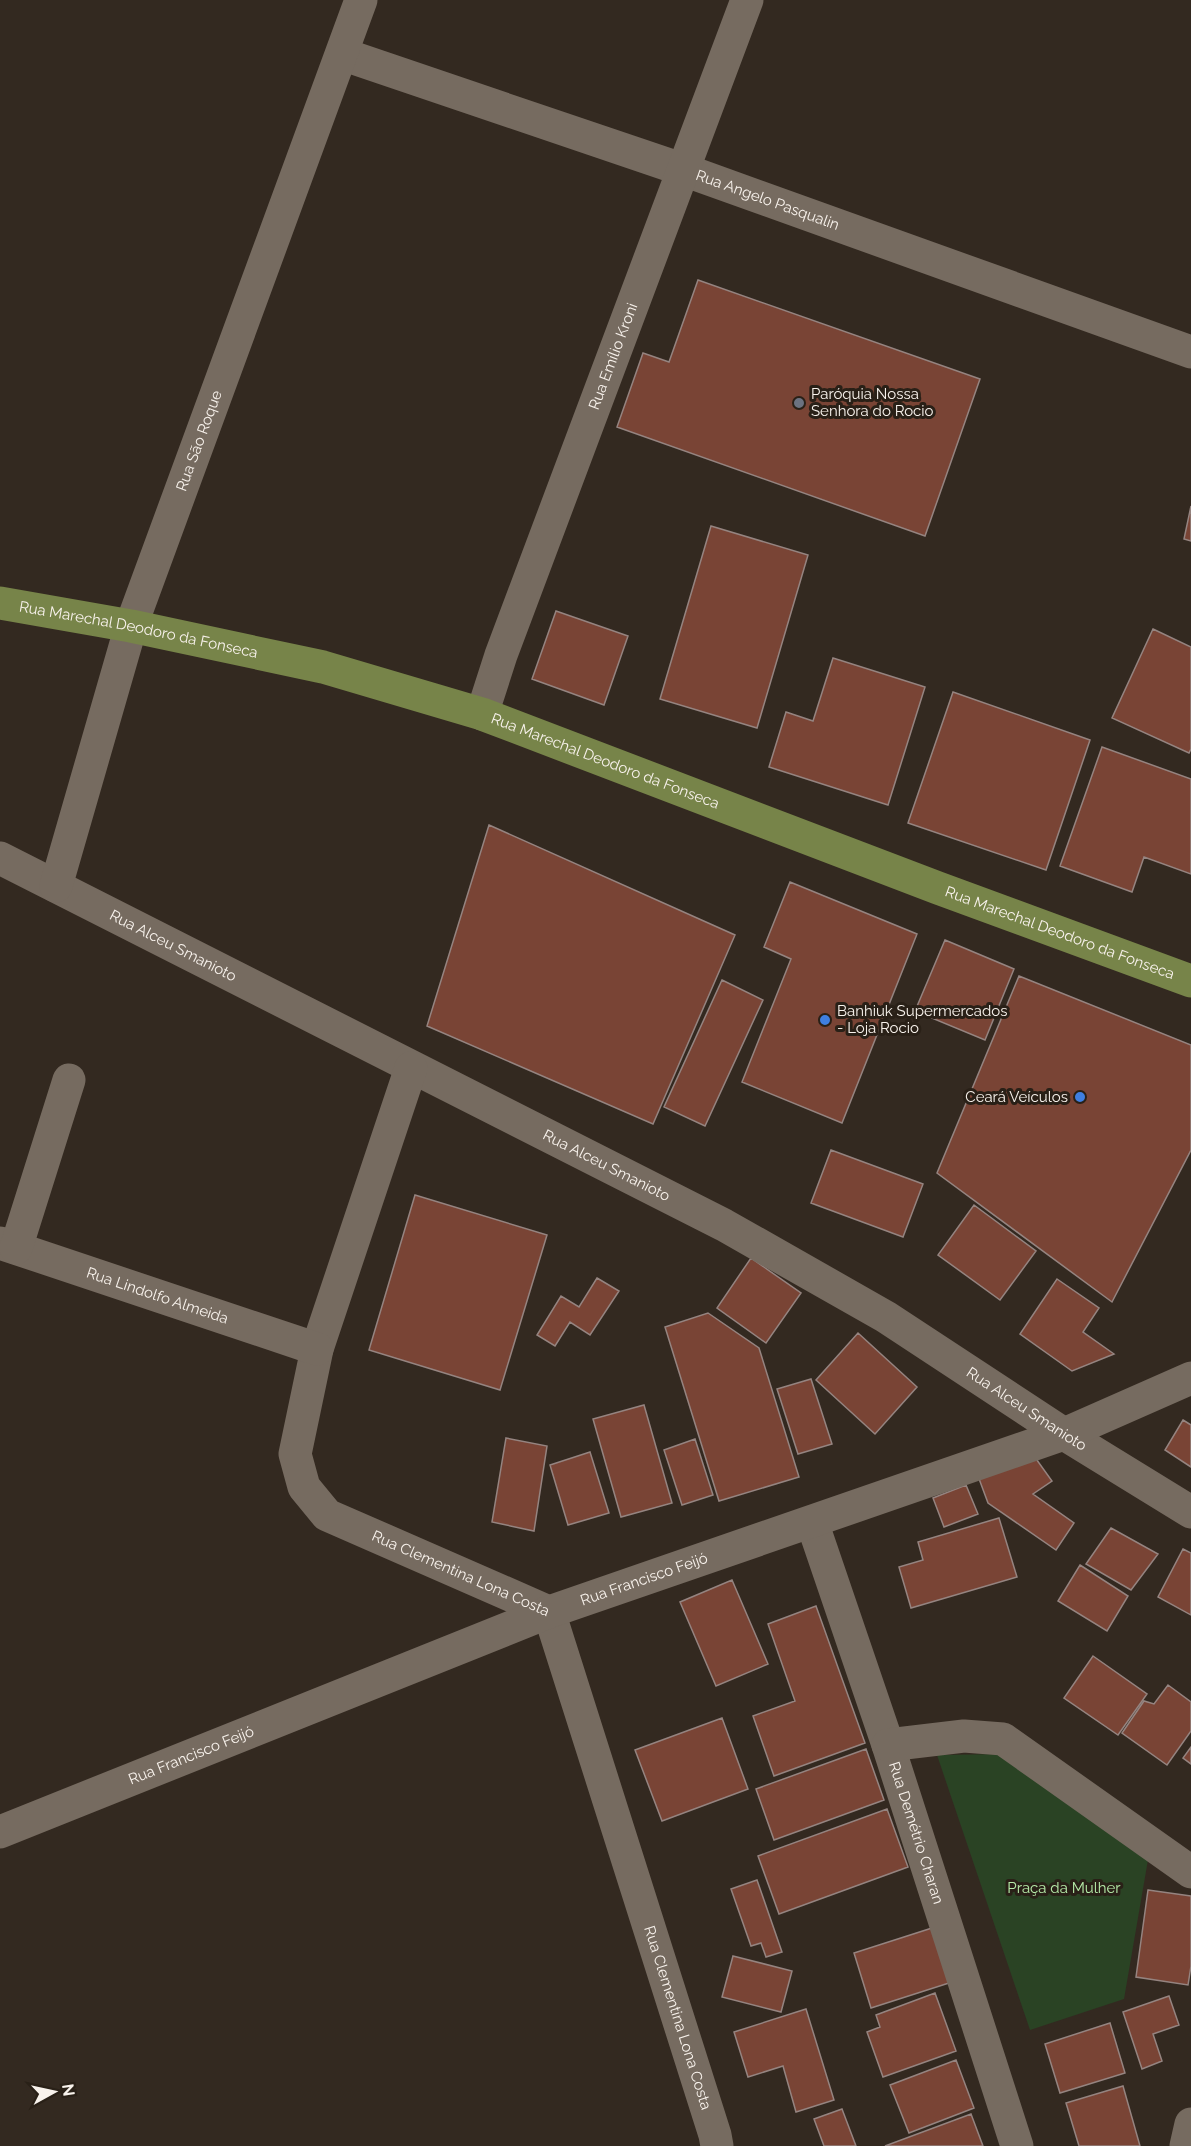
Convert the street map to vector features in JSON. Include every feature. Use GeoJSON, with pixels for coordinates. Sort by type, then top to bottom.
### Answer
{"type":"FeatureCollection","features":[{"type":"Feature","properties":{"kind":"main road","name":"Rua Marechal Deodoro da Fonseca"},"geometry":{"type":"LineString","coordinates":[[0,603],[131,626],[323,667],[482,714],[927,884],[1191,981]]}},
{"type":"Feature","properties":{"kind":"street","name":"Rua São Roque"},"geometry":{"type":"LineString","coordinates":[[56,886],[131,626],[361,0]]}},
{"type":"Feature","properties":{"kind":"street","name":"Rua Emílio Kroni"},"geometry":{"type":"LineString","coordinates":[[482,714],[506,644],[747,0]]}},
{"type":"Feature","properties":{"kind":"street","name":"Rua Angelo Pasqualin"},"geometry":{"type":"LineString","coordinates":[[342,54],[684,170],[1191,352]]}},
{"type":"Feature","properties":{"kind":"street","name":"Rua Alceu Smanioto"},"geometry":{"type":"LineString","coordinates":[[0,858],[734,1231],[886,1317],[1064,1434],[1191,1512]]}},
{"type":"Feature","properties":{"kind":"street","name":"Rua Clementina Lona Costa"},"geometry":{"type":"LineString","coordinates":[[411,1068],[317,1349],[295,1454],[304,1487],[327,1515],[549,1612],[717,2146]]}},
{"type":"Feature","properties":{"kind":"street"},"geometry":{"type":"LineString","coordinates":[[8,1245],[69,1080]]}},
{"type":"Feature","properties":{"kind":"street","name":"Rua Lindolfo Almeida"},"geometry":{"type":"LineString","coordinates":[[8,1245],[317,1349]]}},
{"type":"Feature","properties":{"kind":"street","name":"Rua Francisco Feijó"},"geometry":{"type":"LineString","coordinates":[[0,1832],[549,1612],[1064,1434],[1191,1378]]}},
{"type":"Feature","properties":{"kind":"street","name":"Rua Demétrio Charan"},"geometry":{"type":"LineString","coordinates":[[812,1522],[888,1746],[1017,2146]]}},
{"type":"Feature","properties":{"kind":"street"},"geometry":{"type":"LineString","coordinates":[[888,1746],[964,1736],[1003,1739],[1191,1872]]}},
{"type":"Feature","properties":{"kind":"street"},"geometry":{"type":"LineString","coordinates":[[1186,2146],[1191,2124]]}},
{"type":"Feature","properties":{"kind":"green space","name":"Praça da Mulher"},"geometry":{"type":"Polygon","coordinates":[[[1008,1754],[1149,1854],[1124,1999],[1030,2030],[937,1755],[1008,1754]]]}},
{"type":"Feature","properties":{"kind":"building","name":"Paróquia Nossa Senhora do Rocio"},"geometry":{"type":"Polygon","coordinates":[[[698,280],[980,379],[925,536],[617,427],[643,353],[669,362],[698,280]]]}},
{"type":"Feature","properties":{"kind":"building"},"geometry":{"type":"Polygon","coordinates":[[[1191,506],[1191,541],[1184,539],[1191,506]]]}},
{"type":"Feature","properties":{"kind":"building"},"geometry":{"type":"Polygon","coordinates":[[[711,526],[808,555],[757,728],[660,699],[711,526]]]}},
{"type":"Feature","properties":{"kind":"building"},"geometry":{"type":"Polygon","coordinates":[[[556,611],[628,636],[604,705],[532,679],[556,611]]]}},
{"type":"Feature","properties":{"kind":"building"},"geometry":{"type":"Polygon","coordinates":[[[1153,629],[1191,647],[1191,749],[1189,753],[1112,718],[1153,629]]]}},
{"type":"Feature","properties":{"kind":"building"},"geometry":{"type":"Polygon","coordinates":[[[833,658],[925,687],[888,805],[769,767],[786,712],[813,721],[833,658]]]}},
{"type":"Feature","properties":{"kind":"building"},"geometry":{"type":"Polygon","coordinates":[[[953,692],[1090,740],[1046,870],[908,823],[953,692]]]}},
{"type":"Feature","properties":{"kind":"building"},"geometry":{"type":"Polygon","coordinates":[[[1102,747],[1191,779],[1191,874],[1144,857],[1132,892],[1060,866],[1102,747]]]}},
{"type":"Feature","properties":{"kind":"building"},"geometry":{"type":"Polygon","coordinates":[[[489,825],[735,935],[653,1124],[427,1026],[489,825]]]}},
{"type":"Feature","properties":{"kind":"building","name":"Banhiuk Supermercados - Loja Rocio"},"geometry":{"type":"Polygon","coordinates":[[[790,882],[917,934],[842,1123],[742,1082],[791,959],[764,947],[790,882]]]}},
{"type":"Feature","properties":{"kind":"building"},"geometry":{"type":"Polygon","coordinates":[[[945,940],[1014,969],[985,1040],[915,1011],[945,940]]]}},
{"type":"Feature","properties":{"kind":"building","name":"Ceará Veículos"},"geometry":{"type":"Polygon","coordinates":[[[1019,976],[1191,1045],[1191,1150],[1112,1302],[937,1173],[1019,976]]]}},
{"type":"Feature","properties":{"kind":"building"},"geometry":{"type":"Polygon","coordinates":[[[722,980],[763,1000],[705,1126],[664,1107],[722,980]]]}},
{"type":"Feature","properties":{"kind":"building"},"geometry":{"type":"Polygon","coordinates":[[[831,1150],[923,1184],[903,1237],[811,1203],[831,1150]]]}},
{"type":"Feature","properties":{"kind":"building"},"geometry":{"type":"Polygon","coordinates":[[[415,1195],[547,1235],[500,1390],[369,1350],[415,1195]]]}},
{"type":"Feature","properties":{"kind":"building"},"geometry":{"type":"Polygon","coordinates":[[[974,1205],[1036,1251],[1000,1300],[938,1255],[974,1205]]]}},
{"type":"Feature","properties":{"kind":"building"},"geometry":{"type":"Polygon","coordinates":[[[751,1258],[801,1293],[766,1343],[717,1308],[751,1258]]]}},
{"type":"Feature","properties":{"kind":"building"},"geometry":{"type":"Polygon","coordinates":[[[597,1278],[619,1291],[590,1335],[570,1322],[555,1346],[537,1335],[561,1296],[579,1307],[597,1278]]]}},
{"type":"Feature","properties":{"kind":"building"},"geometry":{"type":"Polygon","coordinates":[[[1057,1279],[1099,1308],[1083,1332],[1114,1354],[1072,1371],[1020,1334],[1057,1279]]]}},
{"type":"Feature","properties":{"kind":"building"},"geometry":{"type":"Polygon","coordinates":[[[708,1313],[759,1348],[799,1477],[719,1501],[665,1327],[708,1313]]]}},
{"type":"Feature","properties":{"kind":"building"},"geometry":{"type":"Polygon","coordinates":[[[858,1333],[917,1387],[875,1434],[816,1380],[858,1333]]]}},
{"type":"Feature","properties":{"kind":"building"},"geometry":{"type":"Polygon","coordinates":[[[811,1379],[832,1444],[798,1454],[777,1389],[811,1379]]]}},
{"type":"Feature","properties":{"kind":"building"},"geometry":{"type":"Polygon","coordinates":[[[644,1405],[672,1503],[621,1517],[593,1419],[644,1405]]]}},
{"type":"Feature","properties":{"kind":"building"},"geometry":{"type":"Polygon","coordinates":[[[1183,1420],[1191,1425],[1191,1467],[1165,1450],[1183,1420]]]}},
{"type":"Feature","properties":{"kind":"building"},"geometry":{"type":"Polygon","coordinates":[[[506,1438],[547,1446],[534,1531],[492,1522],[506,1438]]]}},
{"type":"Feature","properties":{"kind":"building"},"geometry":{"type":"Polygon","coordinates":[[[695,1439],[713,1495],[682,1505],[664,1450],[695,1439]]]}},
{"type":"Feature","properties":{"kind":"building"},"geometry":{"type":"Polygon","coordinates":[[[590,1452],[609,1513],[568,1525],[550,1465],[590,1452]]]}},
{"type":"Feature","properties":{"kind":"building"},"geometry":{"type":"Polygon","coordinates":[[[1034,1456],[1052,1481],[1033,1494],[1074,1523],[1056,1550],[988,1503],[978,1476],[1034,1456]]]}},
{"type":"Feature","properties":{"kind":"building"},"geometry":{"type":"Polygon","coordinates":[[[966,1485],[978,1514],[944,1527],[933,1498],[966,1485]]]}},
{"type":"Feature","properties":{"kind":"building"},"geometry":{"type":"Polygon","coordinates":[[[999,1518],[1017,1577],[911,1608],[899,1567],[923,1560],[918,1542],[999,1518]]]}},
{"type":"Feature","properties":{"kind":"building"},"geometry":{"type":"Polygon","coordinates":[[[1111,1528],[1158,1554],[1131,1590],[1086,1564],[1111,1528]]]}},
{"type":"Feature","properties":{"kind":"building"},"geometry":{"type":"Polygon","coordinates":[[[1183,1549],[1191,1553],[1191,1615],[1158,1597],[1183,1549]]]}},
{"type":"Feature","properties":{"kind":"building"},"geometry":{"type":"Polygon","coordinates":[[[1080,1565],[1128,1596],[1107,1631],[1058,1601],[1080,1565]]]}},
{"type":"Feature","properties":{"kind":"building"},"geometry":{"type":"Polygon","coordinates":[[[732,1580],[768,1664],[716,1686],[680,1602],[732,1580]]]}},
{"type":"Feature","properties":{"kind":"building"},"geometry":{"type":"Polygon","coordinates":[[[816,1606],[865,1743],[774,1776],[753,1716],[795,1701],[768,1624],[816,1606]]]}},
{"type":"Feature","properties":{"kind":"building"},"geometry":{"type":"Polygon","coordinates":[[[1093,1656],[1147,1694],[1118,1735],[1064,1698],[1093,1656]]]}},
{"type":"Feature","properties":{"kind":"building"},"geometry":{"type":"Polygon","coordinates":[[[1168,1685],[1191,1702],[1191,1731],[1167,1765],[1122,1733],[1144,1701],[1154,1704],[1168,1685]]]}},
{"type":"Feature","properties":{"kind":"building"},"geometry":{"type":"Polygon","coordinates":[[[722,1718],[748,1789],[662,1821],[635,1750],[722,1718]]]}},
{"type":"Feature","properties":{"kind":"building"},"geometry":{"type":"Polygon","coordinates":[[[1191,1747],[1191,1764],[1183,1758],[1191,1747]]]}},
{"type":"Feature","properties":{"kind":"building"},"geometry":{"type":"Polygon","coordinates":[[[866,1749],[884,1800],[774,1840],[756,1789],[866,1749]]]}},
{"type":"Feature","properties":{"kind":"building"},"geometry":{"type":"Polygon","coordinates":[[[887,1809],[908,1867],[779,1914],[758,1856],[887,1809]]]}},
{"type":"Feature","properties":{"kind":"building"},"geometry":{"type":"Polygon","coordinates":[[[757,1880],[782,1952],[766,1957],[761,1943],[751,1946],[731,1889],[757,1880]]]}},
{"type":"Feature","properties":{"kind":"building"},"geometry":{"type":"Polygon","coordinates":[[[1148,1890],[1191,1896],[1191,1966],[1188,1985],[1136,1977],[1148,1890]]]}},
{"type":"Feature","properties":{"kind":"building"},"geometry":{"type":"Polygon","coordinates":[[[932,1928],[949,1983],[871,2008],[854,1953],[932,1928]]]}},
{"type":"Feature","properties":{"kind":"building"},"geometry":{"type":"Polygon","coordinates":[[[733,1956],[792,1971],[781,2012],[722,1997],[733,1956]]]}},
{"type":"Feature","properties":{"kind":"building"},"geometry":{"type":"Polygon","coordinates":[[[935,1993],[956,2051],[883,2077],[867,2032],[880,2027],[876,2015],[935,1993]]]}},
{"type":"Feature","properties":{"kind":"building"},"geometry":{"type":"Polygon","coordinates":[[[1169,1996],[1179,2025],[1153,2034],[1162,2061],[1142,2069],[1123,2012],[1169,1996]]]}},
{"type":"Feature","properties":{"kind":"building"},"geometry":{"type":"Polygon","coordinates":[[[806,2009],[834,2100],[796,2112],[783,2066],[748,2077],[734,2032],[806,2009]]]}},
{"type":"Feature","properties":{"kind":"building"},"geometry":{"type":"Polygon","coordinates":[[[1110,2023],[1125,2073],[1060,2093],[1045,2044],[1110,2023]]]}},
{"type":"Feature","properties":{"kind":"building"},"geometry":{"type":"Polygon","coordinates":[[[956,2060],[974,2108],[909,2133],[890,2085],[956,2060]]]}},
{"type":"Feature","properties":{"kind":"building"},"geometry":{"type":"Polygon","coordinates":[[[1123,2086],[1140,2146],[1079,2146],[1066,2103],[1123,2086]]]}},
{"type":"Feature","properties":{"kind":"building"},"geometry":{"type":"Polygon","coordinates":[[[842,2109],[856,2146],[824,2146],[814,2119],[842,2109]]]}},
{"type":"Feature","properties":{"kind":"building"},"geometry":{"type":"Polygon","coordinates":[[[971,2114],[983,2146],[885,2146],[971,2114]]]}},
{"type":"Feature","properties":{"kind":"place","name":"Paróquia Nossa Senhora do Rocio"},"geometry":{"type":"Point","coordinates":[799,403]}},
{"type":"Feature","properties":{"kind":"place","name":"Banhiuk Supermercados - Loja Rocio"},"geometry":{"type":"Point","coordinates":[825,1020]}},
{"type":"Feature","properties":{"kind":"place","name":"Ceará Veículos"},"geometry":{"type":"Point","coordinates":[1080,1097]}}]}
